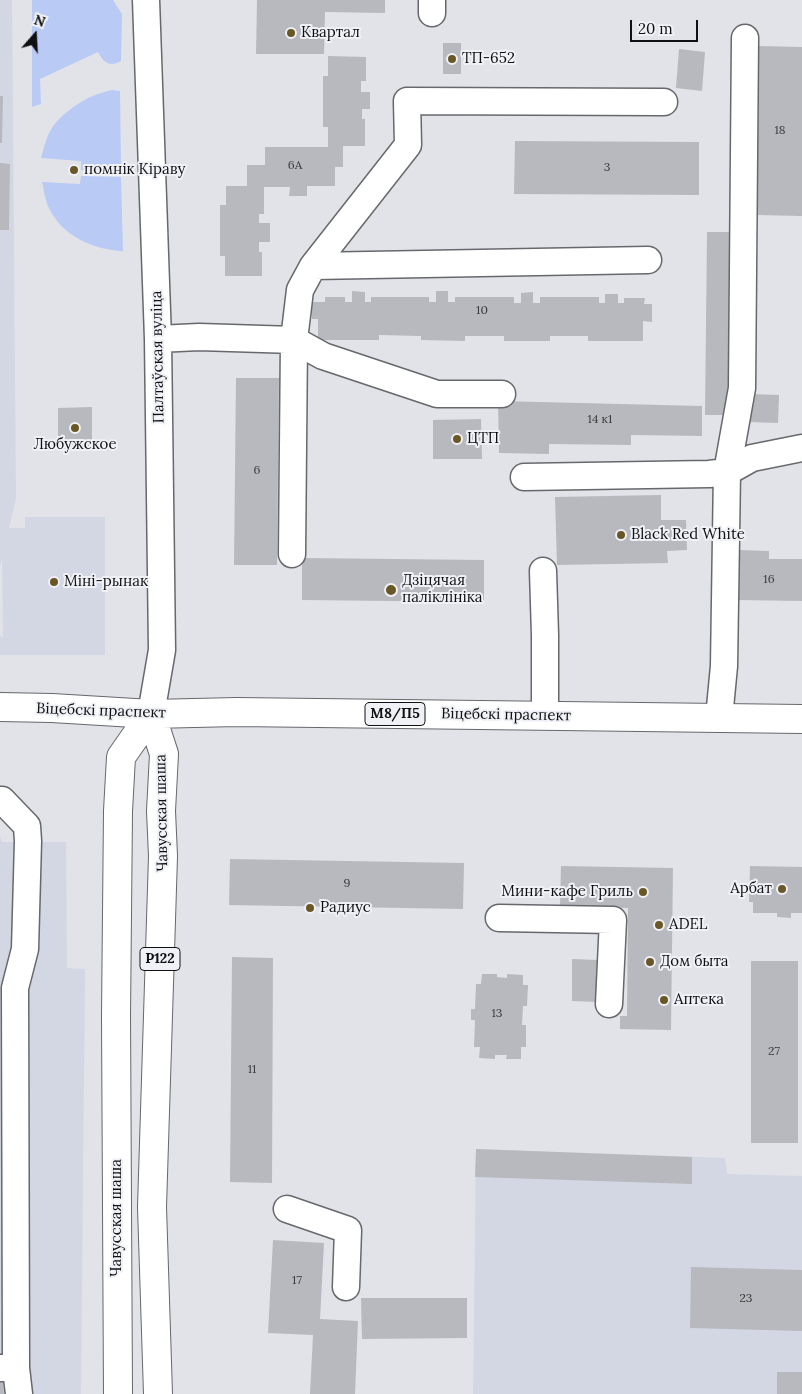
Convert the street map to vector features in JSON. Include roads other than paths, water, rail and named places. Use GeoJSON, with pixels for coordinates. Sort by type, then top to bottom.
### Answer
{"type":"FeatureCollection","features":[{"type":"Feature","properties":{"kind":"main road","name":"Віцебскі праспект"},"geometry":{"type":"LineString","coordinates":[[0,707],[150,714],[237,712],[802,719]]}},
{"type":"Feature","properties":{"kind":"main road","name":"Чавусская шаша"},"geometry":{"type":"LineString","coordinates":[[118,1394],[116,1016],[118,811],[121,756],[150,714]]}},
{"type":"Feature","properties":{"kind":"main road","name":"Чавусская шаша"},"geometry":{"type":"LineString","coordinates":[[150,714],[164,754],[161,811],[164,856],[152,1207],[158,1394]]}},
{"type":"Feature","properties":{"kind":"street","name":"Палтаўская вуліца"},"geometry":{"type":"LineString","coordinates":[[146,0],[158,339],[162,650],[150,714]]}},
{"type":"Feature","properties":{"kind":"street"},"geometry":{"type":"LineString","coordinates":[[719,718],[724,666],[727,472],[742,388],[745,38]]}},
{"type":"Feature","properties":{"kind":"street"},"geometry":{"type":"LineString","coordinates":[[292,554],[294,340],[300,290],[313,266],[408,144],[407,101],[664,102]]}},
{"type":"Feature","properties":{"kind":"street"},"geometry":{"type":"LineString","coordinates":[[313,266],[648,260]]}},
{"type":"Feature","properties":{"kind":"street"},"geometry":{"type":"LineString","coordinates":[[158,339],[199,337],[294,340],[323,356],[437,394],[502,394]]}},
{"type":"Feature","properties":{"kind":"street"},"geometry":{"type":"LineString","coordinates":[[524,477],[710,474],[727,472],[752,458],[802,448]]}},
{"type":"Feature","properties":{"kind":"street"},"geometry":{"type":"LineString","coordinates":[[543,571],[545,715]]}},
{"type":"Feature","properties":{"kind":"street"},"geometry":{"type":"LineString","coordinates":[[0,800],[27,826],[28,841],[25,949],[15,988],[8,1368],[19,1394]]}},
{"type":"Feature","properties":{"kind":"street"},"geometry":{"type":"LineString","coordinates":[[498,918],[613,920],[609,1004]]}},
{"type":"Feature","properties":{"kind":"street"},"geometry":{"type":"LineString","coordinates":[[286,1209],[348,1230],[346,1287]]}},
{"type":"Feature","properties":{"kind":"place","name":"Квартал"},"geometry":{"type":"Point","coordinates":[291,33]}},
{"type":"Feature","properties":{"kind":"place","name":"ТП-652"},"geometry":{"type":"Point","coordinates":[452,59]}},
{"type":"Feature","properties":{"kind":"place","name":"помнік Кіраву"},"geometry":{"type":"Point","coordinates":[74,170]}},
{"type":"Feature","properties":{"kind":"place","name":"Любужское"},"geometry":{"type":"Point","coordinates":[75,428]}},
{"type":"Feature","properties":{"kind":"place","name":"ЦТП"},"geometry":{"type":"Point","coordinates":[457,439]}},
{"type":"Feature","properties":{"kind":"place","name":"Black Red White"},"geometry":{"type":"Point","coordinates":[621,535]}},
{"type":"Feature","properties":{"kind":"place","name":"Міні-рынак"},"geometry":{"type":"Point","coordinates":[54,582]}},
{"type":"Feature","properties":{"kind":"place","name":"Дзіцячая паліклініка"},"geometry":{"type":"Point","coordinates":[391,590]}},
{"type":"Feature","properties":{"kind":"place","name":"Арбат"},"geometry":{"type":"Point","coordinates":[782,889]}},
{"type":"Feature","properties":{"kind":"place","name":"Мини-кафе Гриль"},"geometry":{"type":"Point","coordinates":[643,892]}},
{"type":"Feature","properties":{"kind":"place","name":"Радиус"},"geometry":{"type":"Point","coordinates":[310,908]}},
{"type":"Feature","properties":{"kind":"place","name":"ADEL"},"geometry":{"type":"Point","coordinates":[659,925]}},
{"type":"Feature","properties":{"kind":"place","name":"Дом быта"},"geometry":{"type":"Point","coordinates":[650,962]}},
{"type":"Feature","properties":{"kind":"place","name":"Аптека"},"geometry":{"type":"Point","coordinates":[664,1000]}}]}
